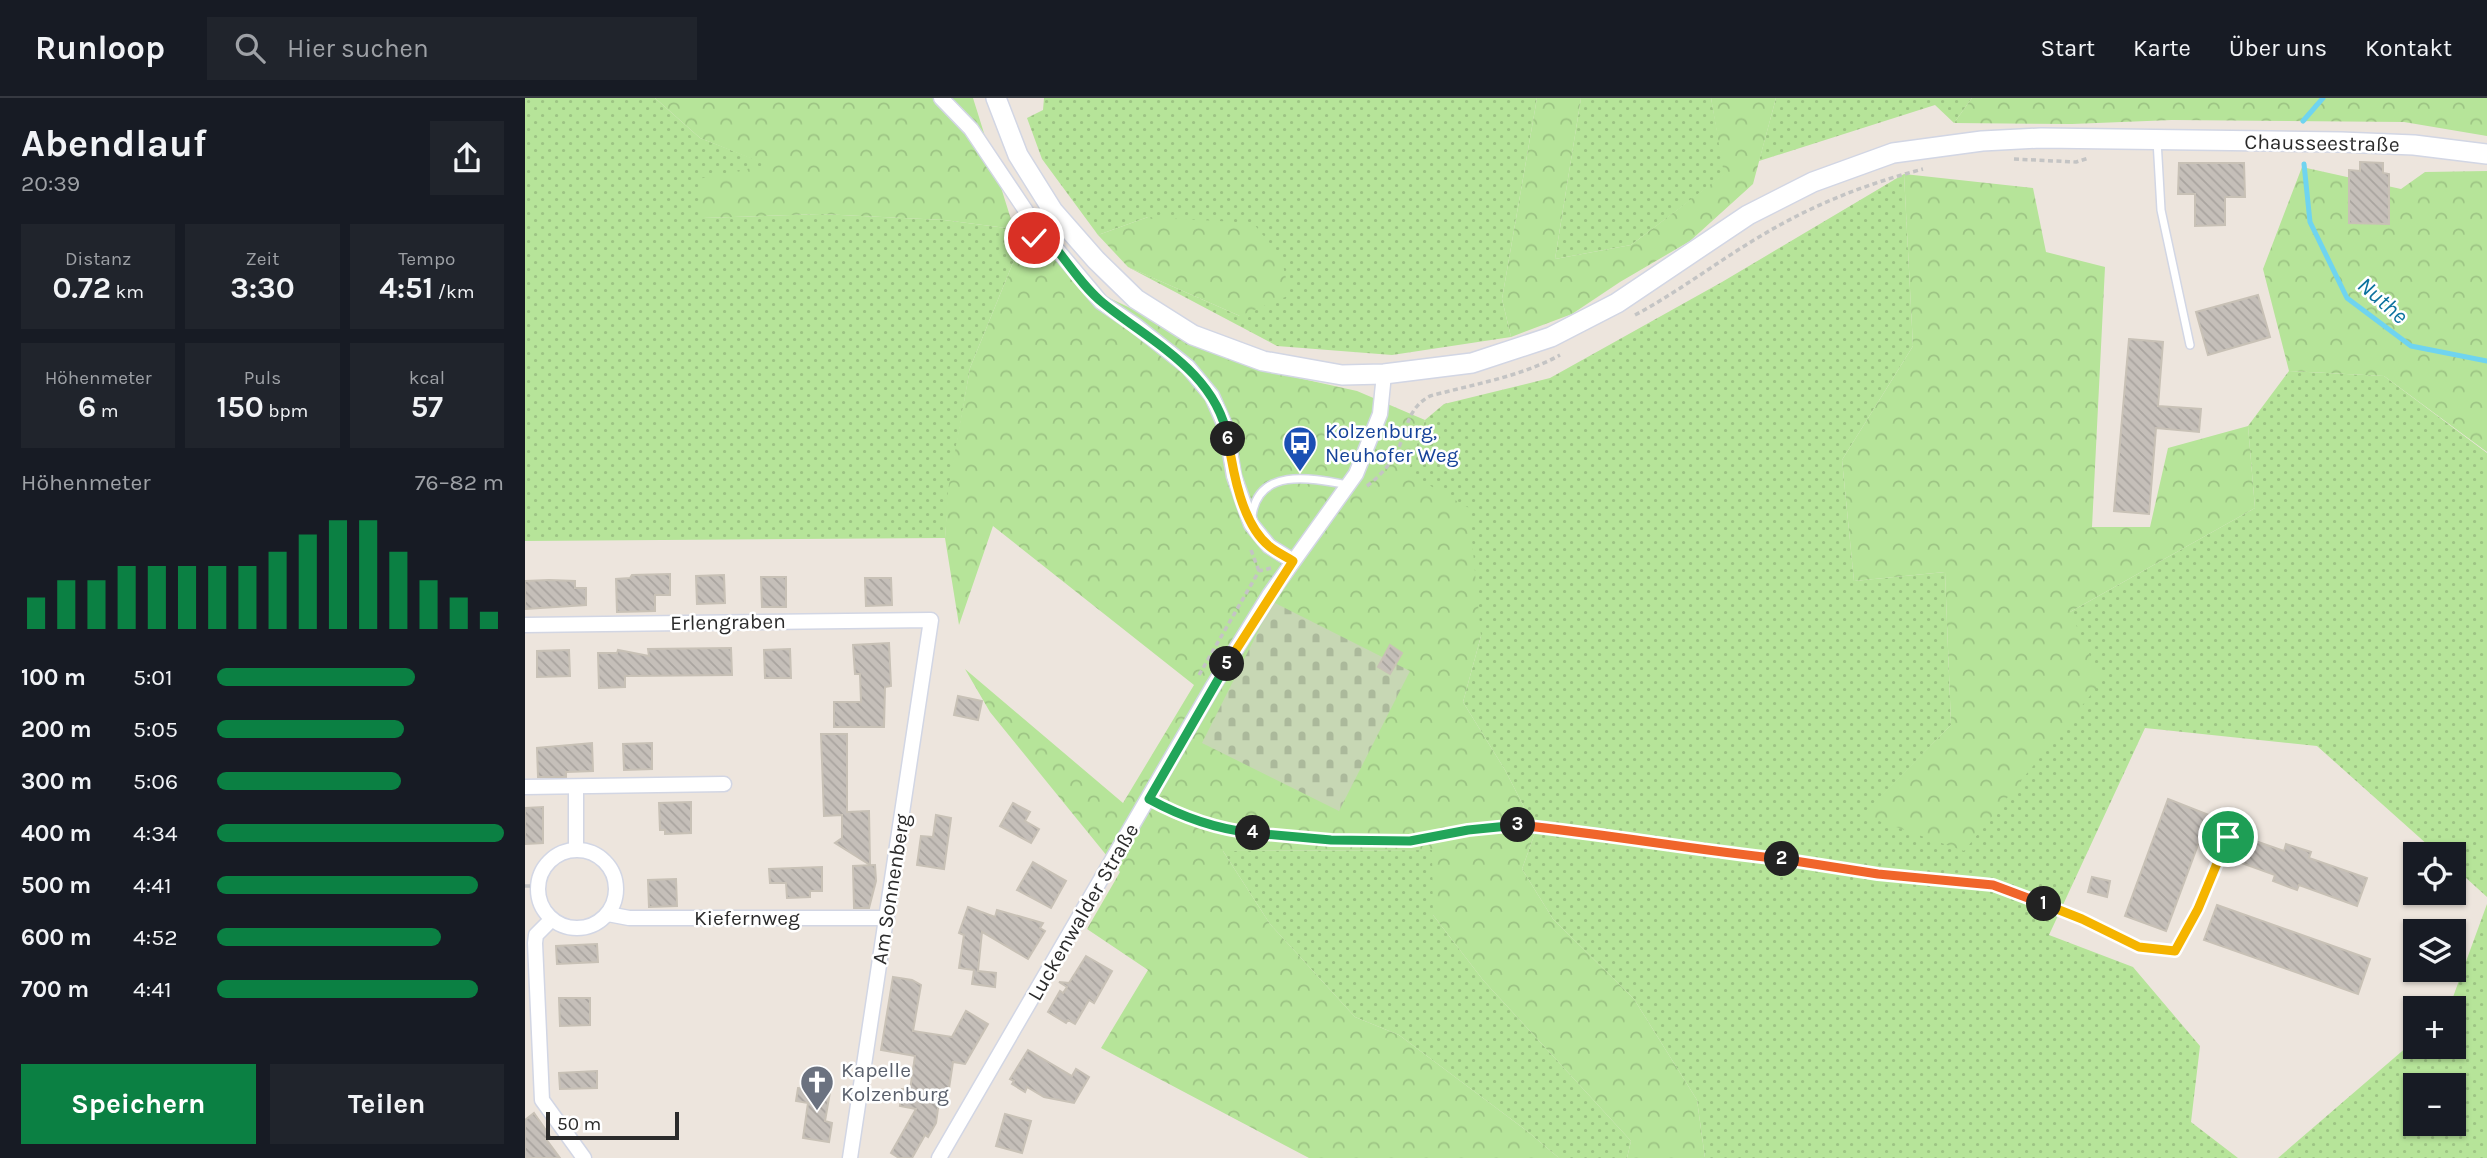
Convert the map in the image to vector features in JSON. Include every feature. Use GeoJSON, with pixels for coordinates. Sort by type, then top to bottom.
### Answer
{"type":"FeatureCollection","features":[{"type":"Feature","properties":{"kind":"main road","name":"Chausseestraße"},"geometry":{"type":"LineString","coordinates":[[996,98],[1018,155],[1053,211],[1096,260],[1136,299],[1193,335],[1263,361],[1342,375],[1384,374],[1472,363],[1551,337],[1616,303],[1748,215],[1813,182],[1893,153],[1982,141],[2041,138],[2414,145],[2487,154]]}},
{"type":"Feature","properties":{"kind":"street"},"geometry":{"type":"LineString","coordinates":[[941,98],[971,129],[1030,217],[1101,302],[1188,367],[1212,396],[1226,428],[1234,476],[1251,524],[1269,546],[1293,561]]}},
{"type":"Feature","properties":{"kind":"street","name":"Luckenwalder Straße"},"geometry":{"type":"LineString","coordinates":[[939,1158],[1212,688],[1293,561],[1349,485],[1380,414],[1384,374]]}},
{"type":"Feature","properties":{"kind":"street","name":"Erlengraben"},"geometry":{"type":"LineString","coordinates":[[525,625],[931,620]]}},
{"type":"Feature","properties":{"kind":"street","name":"Am Sonnenberg"},"geometry":{"type":"LineString","coordinates":[[850,1158],[931,620]]}},
{"type":"Feature","properties":{"kind":"street"},"geometry":{"type":"LineString","coordinates":[[525,787],[724,784]]}},
{"type":"Feature","properties":{"kind":"street"},"geometry":{"type":"LineString","coordinates":[[576,787],[576,849]]}},
{"type":"Feature","properties":{"kind":"street"},"geometry":{"type":"LineString","coordinates":[[576,849],[593,853],[607,863],[615,876],[616,899],[608,914],[593,926],[573,930],[551,920],[531,886],[547,863],[559,853],[576,849]]}},
{"type":"Feature","properties":{"kind":"street","name":"Kiefernweg"},"geometry":{"type":"LineString","coordinates":[[608,914],[629,918],[887,918]]}},
{"type":"Feature","properties":{"kind":"street"},"geometry":{"type":"LineString","coordinates":[[551,920],[536,935],[531,1011],[542,1100],[584,1158]]}},
{"type":"Feature","properties":{"kind":"lane"},"geometry":{"type":"LineString","coordinates":[[2157,139],[2161,210],[2190,345]]}},
{"type":"Feature","properties":{"kind":"lane"},"geometry":{"type":"LineString","coordinates":[[1251,524],[1253,506],[1266,485],[1286,480],[1320,480],[1349,485]]}},
{"type":"Feature","properties":{"kind":"lane"},"geometry":{"type":"LineString","coordinates":[[1149,799],[1178,815],[1223,830],[1282,837],[1410,841],[1510,824],[1600,833],[1878,874],[1993,885],[2082,919],[2139,947],[2175,951],[2198,909],[2228,837]]}},
{"type":"Feature","properties":{"kind":"path"},"geometry":{"type":"LineString","coordinates":[[1249,546],[1259,571]]}},
{"type":"Feature","properties":{"kind":"green space"},"geometry":{"type":"Polygon","coordinates":[[[525,98],[655,98],[700,138],[769,165],[703,218],[820,214],[944,220],[1014,229],[1017,253],[970,368],[949,490],[945,538],[525,541],[525,98]]]}},
{"type":"Feature","properties":{"kind":"green space"},"geometry":{"type":"Polygon","coordinates":[[[655,98],[973,98],[1014,229],[944,220],[820,214],[703,218],[698,179],[767,165],[700,138],[655,98]]]}},
{"type":"Feature","properties":{"kind":"green space"},"geometry":{"type":"Polygon","coordinates":[[[1044,98],[1537,98],[1502,299],[1511,337],[1392,355],[1277,346],[1128,267],[1240,316],[1148,217],[1098,235],[1042,159],[1027,118],[1043,110],[1044,98]]]}},
{"type":"Feature","properties":{"kind":"green space"},"geometry":{"type":"Polygon","coordinates":[[[1537,98],[1581,98],[1555,259],[1631,245],[1724,174],[1711,98],[1776,98],[1753,184],[1690,241],[1572,314],[1511,337],[1502,299],[1537,98]]]}},
{"type":"Feature","properties":{"kind":"green space"},"geometry":{"type":"Polygon","coordinates":[[[1581,98],[1711,98],[1725,174],[1631,245],[1555,259],[1581,98]]]}},
{"type":"Feature","properties":{"kind":"green space"},"geometry":{"type":"Polygon","coordinates":[[[1776,98],[1972,98],[1954,123],[1935,105],[1759,161],[1776,98]]]}},
{"type":"Feature","properties":{"kind":"green space"},"geometry":{"type":"Polygon","coordinates":[[[1972,98],[2487,98],[2487,136],[2404,122],[2172,120],[2072,124],[1954,123],[1972,98]]]}},
{"type":"Feature","properties":{"kind":"green space"},"geometry":{"type":"Polygon","coordinates":[[[2302,167],[2401,189],[2425,172],[2487,171],[2487,452],[2384,376],[2289,371],[2263,269],[2302,167]]]}},
{"type":"Feature","properties":{"kind":"green space"},"geometry":{"type":"Polygon","coordinates":[[[1904,174],[1913,346],[1842,460],[1854,581],[1945,572],[1951,725],[1863,815],[2070,612],[2255,508],[2248,426],[2289,371],[2384,376],[2487,453],[2487,897],[2466,878],[2466,842],[2425,842],[2317,746],[2145,728],[2049,935],[2133,967],[2200,1046],[2191,1122],[2238,1158],[1705,1158],[1697,1100],[1634,999],[1553,919],[1522,869],[1536,830],[1505,770],[1463,702],[1481,636],[1407,473],[1425,420],[1444,404],[1550,378],[1722,282],[1904,174]]]}},
{"type":"Feature","properties":{"kind":"green space"},"geometry":{"type":"Polygon","coordinates":[[[1904,174],[2033,188],[2046,252],[2105,267],[2092,527],[2150,527],[2168,448],[2248,426],[2255,508],[2070,612],[2102,681],[1964,851],[1862,815],[1951,725],[1945,572],[1854,581],[1842,460],[1913,346],[1904,174]]]}},
{"type":"Feature","properties":{"kind":"green space"},"geometry":{"type":"Polygon","coordinates":[[[1148,217],[1253,223],[1281,257],[1290,295],[1240,316],[1128,267],[1098,235],[1148,217]]]}},
{"type":"Feature","properties":{"kind":"green space"},"geometry":{"type":"Polygon","coordinates":[[[1022,230],[1049,240],[1080,284],[1258,369],[1357,391],[1425,420],[1408,473],[1469,508],[1481,636],[1463,702],[1505,770],[1536,830],[1522,869],[1553,919],[1634,999],[1697,1100],[1705,1158],[1627,1158],[1631,1141],[1483,980],[1433,915],[1432,850],[1223,851],[1270,924],[1355,1017],[1399,1035],[1559,1158],[1309,1158],[1101,1048],[1148,970],[1087,929],[1120,872],[990,712],[965,669],[1123,803],[1194,685],[993,526],[959,625],[945,538],[948,490],[970,368],[1017,253],[1022,230]]]}},
{"type":"Feature","properties":{"kind":"green space"},"geometry":{"type":"Polygon","coordinates":[[[1273,602],[1410,671],[1339,811],[1202,743],[1273,602]]]}},
{"type":"Feature","properties":{"kind":"green space"},"geometry":{"type":"Polygon","coordinates":[[[1433,850],[1433,915],[1483,980],[1631,1141],[1627,1158],[1559,1158],[1399,1035],[1355,1017],[1270,924],[1223,851],[1433,850]]]}},
{"type":"Feature","properties":{"kind":"green space"},"geometry":{"type":"Polygon","coordinates":[[[2487,904],[2487,1158],[2278,1158],[2403,1050],[2403,1059],[2466,1059],[2466,996],[2453,996],[2458,982],[2466,982],[2466,961],[2487,904]]]}},
{"type":"Feature","properties":{"kind":"building"},"geometry":{"type":"Polygon","coordinates":[[[2360,162],[2383,163],[2383,173],[2389,174],[2389,224],[2349,223],[2349,170],[2360,171],[2360,162]]]}},
{"type":"Feature","properties":{"kind":"building"},"geometry":{"type":"Polygon","coordinates":[[[2179,163],[2244,163],[2245,197],[2225,197],[2225,225],[2195,226],[2195,194],[2178,194],[2179,163]]]}},
{"type":"Feature","properties":{"kind":"building"},"geometry":{"type":"Polygon","coordinates":[[[2258,295],[2270,337],[2208,355],[2196,312],[2258,295]]]}},
{"type":"Feature","properties":{"kind":"building"},"geometry":{"type":"Polygon","coordinates":[[[2129,339],[2163,342],[2158,406],[2201,409],[2199,432],[2156,428],[2149,514],[2114,511],[2129,339]]]}},
{"type":"Feature","properties":{"kind":"building"},"geometry":{"type":"Polygon","coordinates":[[[670,574],[670,595],[655,595],[655,611],[617,612],[616,579],[630,578],[632,575],[670,574]]]}},
{"type":"Feature","properties":{"kind":"building"},"geometry":{"type":"Polygon","coordinates":[[[724,575],[725,603],[697,604],[696,576],[724,575]]]}},
{"type":"Feature","properties":{"kind":"building"},"geometry":{"type":"Polygon","coordinates":[[[761,577],[786,577],[786,607],[762,607],[761,577]]]}},
{"type":"Feature","properties":{"kind":"building"},"geometry":{"type":"Polygon","coordinates":[[[865,578],[891,578],[892,605],[866,606],[865,578]]]}},
{"type":"Feature","properties":{"kind":"building"},"geometry":{"type":"Polygon","coordinates":[[[525,581],[575,581],[575,588],[586,588],[586,605],[525,609],[525,581]]]}},
{"type":"Feature","properties":{"kind":"building"},"geometry":{"type":"Polygon","coordinates":[[[889,643],[891,686],[885,687],[884,727],[834,727],[834,702],[861,702],[860,674],[855,674],[853,645],[889,643]]]}},
{"type":"Feature","properties":{"kind":"building"},"geometry":{"type":"Polygon","coordinates":[[[1390,645],[1402,653],[1390,674],[1378,667],[1390,645]]]}},
{"type":"Feature","properties":{"kind":"building"},"geometry":{"type":"Polygon","coordinates":[[[731,648],[732,675],[625,676],[625,687],[599,688],[598,653],[617,653],[618,650],[649,656],[648,649],[731,648]]]}},
{"type":"Feature","properties":{"kind":"building"},"geometry":{"type":"Polygon","coordinates":[[[790,649],[791,678],[765,678],[764,650],[790,649]]]}},
{"type":"Feature","properties":{"kind":"building"},"geometry":{"type":"Polygon","coordinates":[[[569,650],[570,676],[537,677],[537,651],[569,650]]]}},
{"type":"Feature","properties":{"kind":"building"},"geometry":{"type":"Polygon","coordinates":[[[958,696],[982,701],[978,720],[954,715],[958,696]]]}},
{"type":"Feature","properties":{"kind":"building"},"geometry":{"type":"Polygon","coordinates":[[[821,734],[847,734],[847,812],[869,811],[870,865],[835,843],[842,838],[842,815],[824,816],[821,734]]]}},
{"type":"Feature","properties":{"kind":"building"},"geometry":{"type":"Polygon","coordinates":[[[592,743],[593,771],[566,772],[566,777],[538,777],[537,748],[592,743]]]}},
{"type":"Feature","properties":{"kind":"building"},"geometry":{"type":"Polygon","coordinates":[[[652,743],[652,769],[624,770],[623,744],[652,743]]]}},
{"type":"Feature","properties":{"kind":"building"},"geometry":{"type":"Polygon","coordinates":[[[2168,799],[2209,815],[2166,931],[2125,916],[2168,799]]]}},
{"type":"Feature","properties":{"kind":"building"},"geometry":{"type":"Polygon","coordinates":[[[691,802],[691,833],[665,834],[665,830],[660,830],[659,803],[691,802]]]}},
{"type":"Feature","properties":{"kind":"building"},"geometry":{"type":"Polygon","coordinates":[[[1013,803],[1030,812],[1025,821],[1039,829],[1031,843],[1000,826],[1013,803]]]}},
{"type":"Feature","properties":{"kind":"building"},"geometry":{"type":"Polygon","coordinates":[[[543,807],[543,843],[525,844],[525,808],[543,807]]]}},
{"type":"Feature","properties":{"kind":"building"},"geometry":{"type":"Polygon","coordinates":[[[936,815],[951,818],[944,869],[917,865],[921,836],[933,837],[936,815]]]}},
{"type":"Feature","properties":{"kind":"building"},"geometry":{"type":"Polygon","coordinates":[[[2241,836],[2284,851],[2286,844],[2311,852],[2309,858],[2367,878],[2357,906],[2299,885],[2297,890],[2273,881],[2275,875],[2233,860],[2241,836]]]}},
{"type":"Feature","properties":{"kind":"building"},"geometry":{"type":"Polygon","coordinates":[[[1033,862],[1066,881],[1051,908],[1017,890],[1033,862]]]}},
{"type":"Feature","properties":{"kind":"building"},"geometry":{"type":"Polygon","coordinates":[[[875,865],[876,881],[869,908],[854,908],[853,866],[875,865]]]}},
{"type":"Feature","properties":{"kind":"building"},"geometry":{"type":"Polygon","coordinates":[[[822,867],[822,891],[810,891],[810,897],[787,898],[786,883],[770,883],[769,869],[822,867]]]}},
{"type":"Feature","properties":{"kind":"building"},"geometry":{"type":"Polygon","coordinates":[[[2092,877],[2110,881],[2107,897],[2088,892],[2092,877]]]}},
{"type":"Feature","properties":{"kind":"building"},"geometry":{"type":"Polygon","coordinates":[[[676,879],[677,906],[649,907],[648,880],[676,879]]]}},
{"type":"Feature","properties":{"kind":"building"},"geometry":{"type":"Polygon","coordinates":[[[2217,905],[2370,959],[2358,994],[2204,940],[2217,905]]]}},
{"type":"Feature","properties":{"kind":"building"},"geometry":{"type":"Polygon","coordinates":[[[968,907],[995,917],[997,910],[1043,923],[1040,928],[1045,931],[1028,959],[982,932],[978,971],[996,973],[995,987],[972,984],[974,970],[959,968],[964,935],[959,933],[968,907]]]}},
{"type":"Feature","properties":{"kind":"building"},"geometry":{"type":"Polygon","coordinates":[[[597,944],[598,962],[557,964],[556,946],[597,944]]]}},
{"type":"Feature","properties":{"kind":"building"},"geometry":{"type":"Polygon","coordinates":[[[1086,956],[1112,971],[1094,1003],[1089,1000],[1075,1024],[1068,1020],[1066,1023],[1048,1012],[1060,991],[1063,993],[1067,987],[1059,982],[1069,983],[1086,956]]]}},
{"type":"Feature","properties":{"kind":"building"},"geometry":{"type":"Polygon","coordinates":[[[893,977],[912,980],[921,985],[913,1031],[952,1037],[966,1011],[988,1024],[965,1064],[953,1062],[948,1095],[940,1094],[936,1123],[928,1137],[925,1135],[912,1158],[899,1158],[891,1153],[916,1109],[900,1106],[902,1089],[910,1090],[915,1056],[881,1050],[893,977]]]}},
{"type":"Feature","properties":{"kind":"building"},"geometry":{"type":"Polygon","coordinates":[[[559,998],[590,998],[590,1025],[560,1026],[559,998]]]}},
{"type":"Feature","properties":{"kind":"building"},"geometry":{"type":"Polygon","coordinates":[[[1028,1050],[1072,1076],[1076,1069],[1089,1077],[1074,1103],[1044,1097],[1027,1087],[1025,1092],[1012,1084],[1014,1081],[1010,1079],[1028,1050]]]}},
{"type":"Feature","properties":{"kind":"building"},"geometry":{"type":"Polygon","coordinates":[[[597,1071],[597,1088],[560,1089],[559,1073],[597,1071]]]}},
{"type":"Feature","properties":{"kind":"building","name":"Kapelle Kolzenburg"},"geometry":{"type":"Polygon","coordinates":[[[798,1088],[830,1092],[825,1121],[832,1123],[829,1142],[803,1138],[808,1103],[796,1101],[798,1088]]]}},
{"type":"Feature","properties":{"kind":"building"},"geometry":{"type":"Polygon","coordinates":[[[534,1113],[550,1136],[546,1139],[560,1158],[525,1158],[525,1120],[534,1113]]]}},
{"type":"Feature","properties":{"kind":"building"},"geometry":{"type":"Polygon","coordinates":[[[1005,1114],[1031,1121],[1022,1153],[996,1146],[1005,1114]]]}},
{"type":"Feature","properties":{"kind":"waterway","name":"Nuthe"},"geometry":{"type":"LineString","coordinates":[[2303,121],[2323,98]]}},
{"type":"Feature","properties":{"kind":"waterway","name":"Nuthe"},"geometry":{"type":"LineString","coordinates":[[2304,164],[2310,222],[2347,298],[2411,346],[2487,361]]}},
{"type":"Feature","properties":{"kind":"place","name":"Kolzenburg, Neuhofer Weg"},"geometry":{"type":"Point","coordinates":[1300,473]}},
{"type":"Feature","properties":{"kind":"place","name":"Kapelle Kolzenburg"},"geometry":{"type":"Point","coordinates":[817,1112]}},
{"type":"Feature","properties":{"kind":"route"},"geometry":{"type":"LineString","coordinates":[[1034,238],[1030,217],[1101,302],[1188,367],[1212,396],[1226,428],[1234,476],[1251,524],[1269,546],[1293,561],[1212,688],[1149,799],[1178,815],[1223,830],[1331,840],[1410,841],[1510,824],[1600,833],[1878,874],[1993,885],[2082,919],[2139,947],[2175,951],[2198,909],[2228,837]]}}]}
